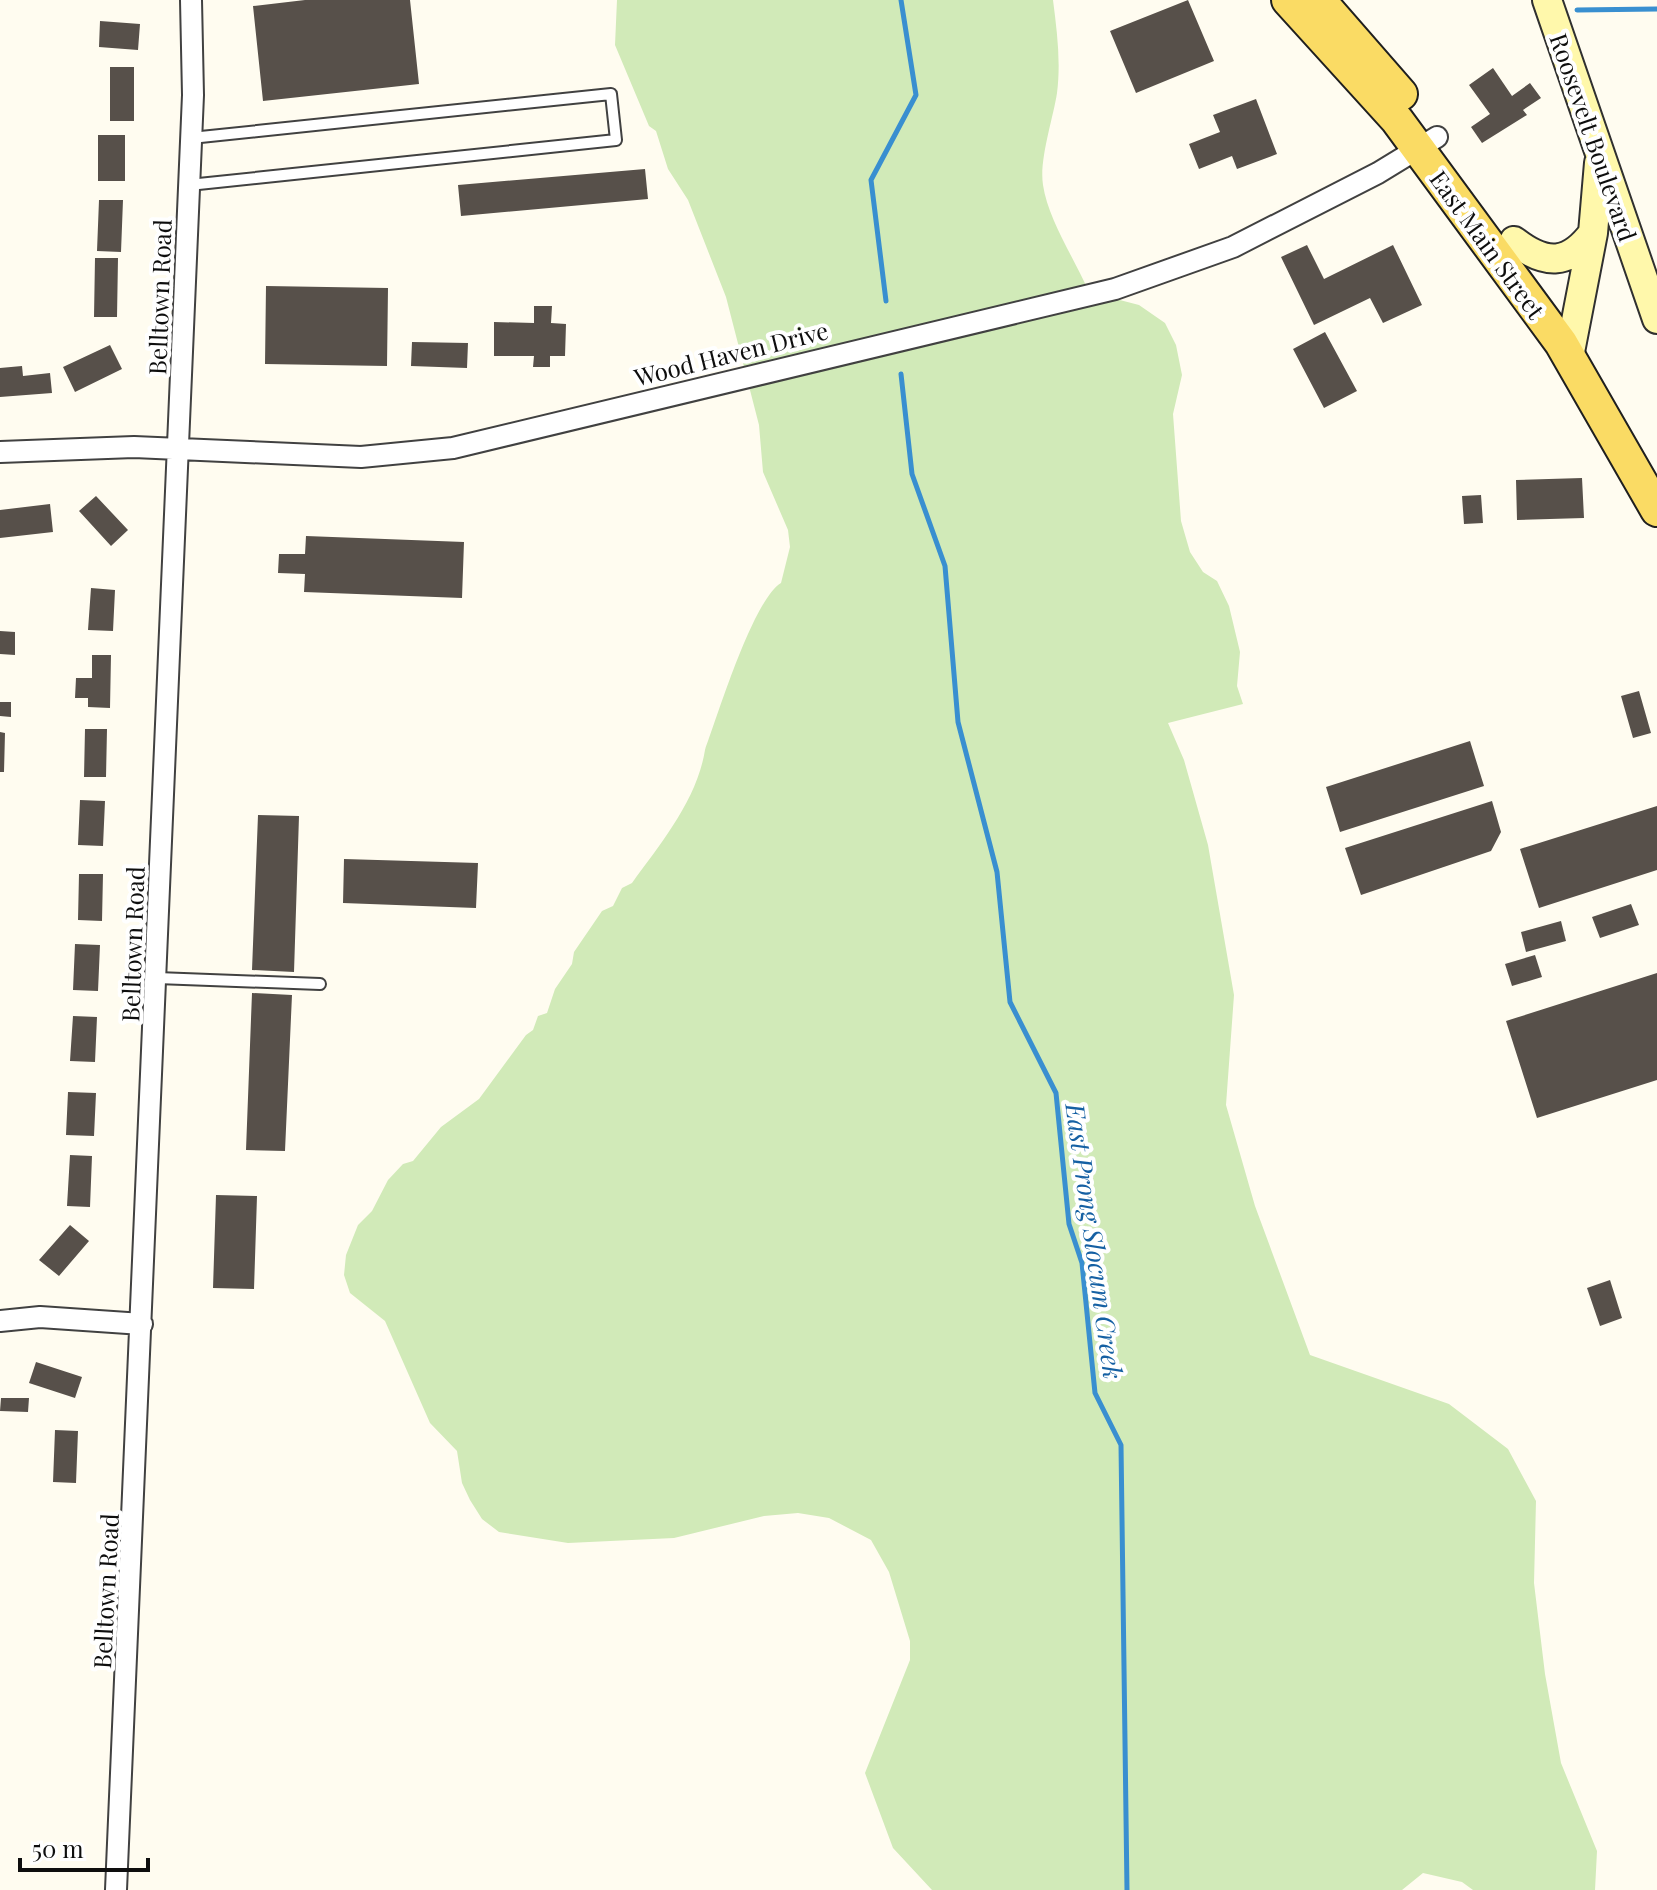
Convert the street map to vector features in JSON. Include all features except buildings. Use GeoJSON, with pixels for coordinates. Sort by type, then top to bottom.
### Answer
{"type":"FeatureCollection","features":[{"type":"Feature","properties":{"kind":"main road","name":"East Main Street"},"geometry":{"type":"LineString","coordinates":[[1288,0],[1397,120],[1426,142],[1514,241],[1571,343],[1657,510]]}},
{"type":"Feature","properties":{"kind":"main road","name":"East Main Street"},"geometry":{"type":"LineString","coordinates":[[1319,0],[1426,142],[1657,465]]}},
{"type":"Feature","properties":{"kind":"street","name":"Belltown Road"},"geometry":{"type":"LineString","coordinates":[[116,1890],[179,449],[191,138],[191,0]]}},
{"type":"Feature","properties":{"kind":"street","name":"Roosevelt Boulevard"},"geometry":{"type":"LineString","coordinates":[[1547,0],[1657,319]]}},
{"type":"Feature","properties":{"kind":"street","name":"Wood Haven Drive"},"geometry":{"type":"LineString","coordinates":[[0,452],[95,447],[361,457],[453,448],[1083,298],[1176,270],[1233,247],[1378,173],[1426,142]]}},
{"type":"Feature","properties":{"kind":"street"},"geometry":{"type":"LineString","coordinates":[[1571,343],[1593,233],[1600,154]]}},
{"type":"Feature","properties":{"kind":"street"},"geometry":{"type":"LineString","coordinates":[[1514,241],[1529,253],[1547,258],[1564,258],[1578,253],[1593,233]]}},
{"type":"Feature","properties":{"kind":"street"},"geometry":{"type":"LineString","coordinates":[[0,1321],[40,1317],[142,1324]]}},
{"type":"Feature","properties":{"kind":"lane"},"geometry":{"type":"LineString","coordinates":[[189,185],[616,140],[611,94],[191,138]]}},
{"type":"Feature","properties":{"kind":"lane"},"geometry":{"type":"LineString","coordinates":[[157,978],[320,984]]}},
{"type":"Feature","properties":{"kind":"green space"},"geometry":{"type":"Polygon","coordinates":[[[617,0],[1053,0],[1059,70],[1043,164],[1046,198],[1089,292],[1139,305],[1165,323],[1176,345],[1182,375],[1173,414],[1181,521],[1190,552],[1203,572],[1217,581],[1229,606],[1240,652],[1237,686],[1243,704],[1168,723],[1184,760],[1208,845],[1234,995],[1226,1105],[1255,1206],[1310,1355],[1449,1404],[1508,1449],[1536,1501],[1534,1583],[1545,1674],[1561,1763],[1597,1851],[1595,1890],[1473,1890],[1462,1882],[1423,1873],[1402,1890],[932,1890],[893,1848],[865,1773],[910,1660],[910,1641],[889,1572],[871,1540],[829,1518],[798,1513],[764,1516],[674,1538],[568,1543],[499,1532],[482,1519],[470,1500],[462,1483],[457,1451],[430,1423],[385,1321],[350,1293],[344,1275],[346,1255],[358,1225],[372,1211],[388,1180],[403,1164],[413,1161],[441,1127],[479,1099],[526,1035],[533,1030],[538,1016],[547,1013],[555,989],[572,964],[574,952],[602,911],[613,906],[622,888],[632,883],[686,804],[737,660],[759,611],[781,583],[790,547],[788,530],[763,472],[759,425],[726,297],[688,200],[668,169],[656,131],[649,126],[615,45],[617,0]]]}},
{"type":"Feature","properties":{"kind":"waterway","name":"East Prong Slocum Creek"},"geometry":{"type":"LineString","coordinates":[[886,301],[871,180],[916,95],[901,0]]}},
{"type":"Feature","properties":{"kind":"waterway"},"geometry":{"type":"LineString","coordinates":[[1577,10],[1657,9]]}},
{"type":"Feature","properties":{"kind":"waterway","name":"East Prong Slocum Creek"},"geometry":{"type":"LineString","coordinates":[[901,374],[912,474],[945,566],[958,722],[997,872],[1010,1002],[1056,1093],[1069,1224],[1082,1263],[1095,1393],[1121,1445],[1127,1890]]}}]}
